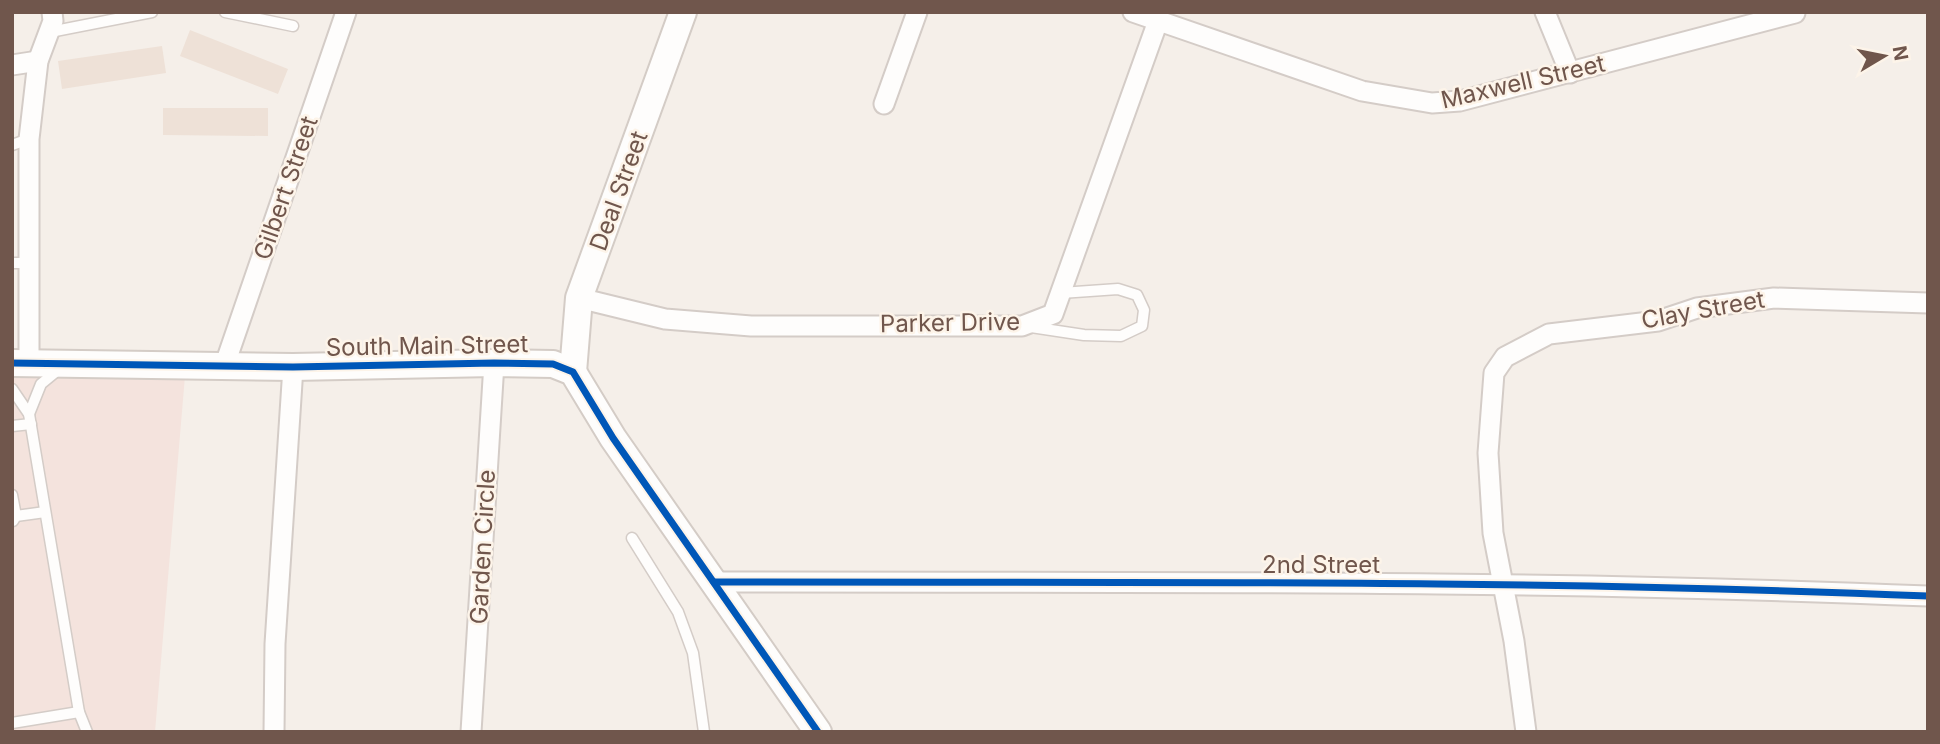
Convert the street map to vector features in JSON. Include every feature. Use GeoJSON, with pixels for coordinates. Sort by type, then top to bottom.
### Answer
{"type":"FeatureCollection","features":[{"type":"Feature","properties":{"kind":"street"},"geometry":{"type":"LineString","coordinates":[[20,363],[21,142],[38,61],[50,32],[52,12]]}},
{"type":"Feature","properties":{"kind":"street","name":"Gilbert Street"},"geometry":{"type":"LineString","coordinates":[[225,364],[346,12]]}},
{"type":"Feature","properties":{"kind":"street","name":"Deal Street"},"geometry":{"type":"LineString","coordinates":[[573,372],[579,298],[683,12]]}},
{"type":"Feature","properties":{"kind":"street"},"geometry":{"type":"LineString","coordinates":[[884,104],[917,12]]}},
{"type":"Feature","properties":{"kind":"street","name":"Maxwell Street"},"geometry":{"type":"LineString","coordinates":[[1133,12],[1362,91],[1411,101],[1460,101],[1795,13]]}},
{"type":"Feature","properties":{"kind":"street"},"geometry":{"type":"LineString","coordinates":[[1545,12],[1570,73]]}},
{"type":"Feature","properties":{"kind":"street","name":"Parker Drive"},"geometry":{"type":"LineString","coordinates":[[579,298],[665,320],[751,326],[1022,326],[1053,314],[1158,21]]}},
{"type":"Feature","properties":{"kind":"street"},"geometry":{"type":"LineString","coordinates":[[12,65],[38,61]]}},
{"type":"Feature","properties":{"kind":"street","name":"Clay Street"},"geometry":{"type":"LineString","coordinates":[[1502,584],[1493,533],[1488,453],[1494,373],[1505,357],[1549,334],[1658,321],[1696,308],[1774,298],[1928,303]]}},
{"type":"Feature","properties":{"kind":"street","name":"South Main Street"},"geometry":{"type":"LineString","coordinates":[[20,363],[293,367],[494,363],[552,364],[573,372]]}},
{"type":"Feature","properties":{"kind":"street","name":"Garden Circle"},"geometry":{"type":"LineString","coordinates":[[471,732],[494,363]]}},
{"type":"Feature","properties":{"kind":"street"},"geometry":{"type":"LineString","coordinates":[[274,732],[275,644],[293,367]]}},
{"type":"Feature","properties":{"kind":"street"},"geometry":{"type":"LineString","coordinates":[[573,372],[613,438],[818,732]]}},
{"type":"Feature","properties":{"kind":"street","name":"2nd Street"},"geometry":{"type":"LineString","coordinates":[[714,582],[1502,584],[1753,588],[1928,596]]}},
{"type":"Feature","properties":{"kind":"street"},"geometry":{"type":"LineString","coordinates":[[1502,584],[1514,641],[1525,732]]}},
{"type":"Feature","properties":{"kind":"lane"},"geometry":{"type":"LineString","coordinates":[[50,32],[152,12]]}},
{"type":"Feature","properties":{"kind":"lane"},"geometry":{"type":"LineString","coordinates":[[225,12],[293,26]]}},
{"type":"Feature","properties":{"kind":"lane"},"geometry":{"type":"LineString","coordinates":[[1022,326],[1084,335],[1121,336],[1142,326],[1144,310],[1137,295],[1118,289],[1061,293]]}},
{"type":"Feature","properties":{"kind":"lane"},"geometry":{"type":"LineString","coordinates":[[30,419],[41,384],[70,363]]}},
{"type":"Feature","properties":{"kind":"lane"},"geometry":{"type":"LineString","coordinates":[[12,389],[30,419],[79,712],[87,732]]}},
{"type":"Feature","properties":{"kind":"lane"},"geometry":{"type":"LineString","coordinates":[[12,426],[30,419]]}},
{"type":"Feature","properties":{"kind":"lane"},"geometry":{"type":"LineString","coordinates":[[12,495],[14,519],[45,512]]}},
{"type":"Feature","properties":{"kind":"lane"},"geometry":{"type":"LineString","coordinates":[[632,538],[678,612],[693,653],[704,732]]}},
{"type":"Feature","properties":{"kind":"lane"},"geometry":{"type":"LineString","coordinates":[[12,723],[79,712]]}},
{"type":"Feature","properties":{"kind":"shaded area"},"geometry":{"type":"Polygon","coordinates":[[[190,30],[288,69],[278,94],[180,56],[190,30]]]}},
{"type":"Feature","properties":{"kind":"shaded area"},"geometry":{"type":"Polygon","coordinates":[[[162,46],[166,73],[62,89],[58,61],[162,46]]]}},
{"type":"Feature","properties":{"kind":"shaded area"},"geometry":{"type":"Polygon","coordinates":[[[163,108],[268,108],[268,136],[163,135],[163,108]]]}},
{"type":"Feature","properties":{"kind":"shaded area"},"geometry":{"type":"Polygon","coordinates":[[[12,363],[186,364],[155,732],[12,732],[12,363]]]}},
{"type":"Feature","properties":{"kind":"cycle path"},"geometry":{"type":"LineString","coordinates":[[12,363],[293,367],[494,363],[553,364],[573,372],[613,438],[818,732]]}},
{"type":"Feature","properties":{"kind":"cycle path"},"geometry":{"type":"LineString","coordinates":[[714,582],[1473,584],[1928,596]]}}]}
